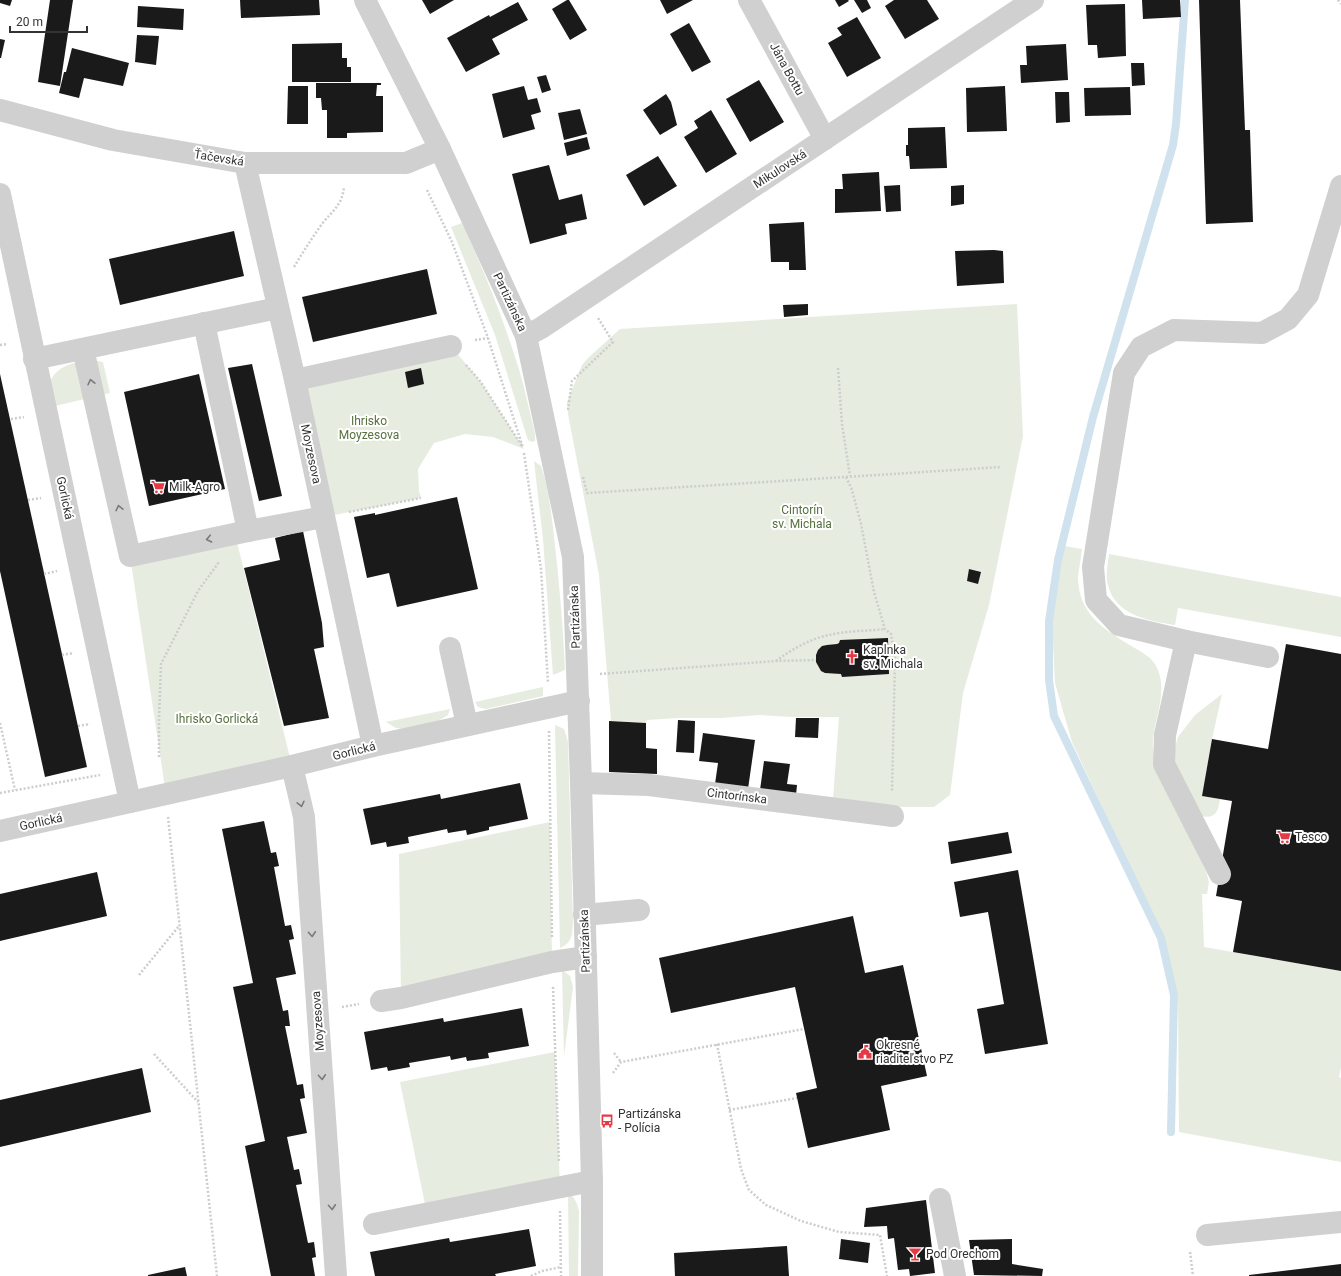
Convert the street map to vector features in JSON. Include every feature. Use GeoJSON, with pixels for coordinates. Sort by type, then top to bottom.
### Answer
{"type":"FeatureCollection","features":[{"type":"Feature","properties":{"kind":"street","name":"Partizánska"},"geometry":{"type":"LineString","coordinates":[[365,0],[440,149],[526,336],[573,557],[592,1181],[592,1276]]}},
{"type":"Feature","properties":{"kind":"street","name":"Jána Bottu"},"geometry":{"type":"LineString","coordinates":[[749,0],[825,139]]}},
{"type":"Feature","properties":{"kind":"street","name":"Mikulovská"},"geometry":{"type":"LineString","coordinates":[[526,336],[541,328],[1033,0]]}},
{"type":"Feature","properties":{"kind":"street","name":"Ťačevská"},"geometry":{"type":"LineString","coordinates":[[0,110],[112,140],[245,163],[406,163],[440,149]]}},
{"type":"Feature","properties":{"kind":"street","name":"Moyzesova"},"geometry":{"type":"LineString","coordinates":[[245,163],[295,380],[373,746]]}},
{"type":"Feature","properties":{"kind":"street"},"geometry":{"type":"LineString","coordinates":[[1268,657],[1186,641],[1119,625],[1096,600],[1093,567],[1124,373],[1141,347],[1174,330],[1262,333],[1288,318],[1308,295],[1341,186]]}},
{"type":"Feature","properties":{"kind":"street","name":"Gorlická"},"geometry":{"type":"LineString","coordinates":[[0,194],[34,359],[130,802]]}},
{"type":"Feature","properties":{"kind":"street"},"geometry":{"type":"LineString","coordinates":[[34,359],[204,323],[277,300]]}},
{"type":"Feature","properties":{"kind":"street"},"geometry":{"type":"LineString","coordinates":[[204,323],[244,532]]}},
{"type":"Feature","properties":{"kind":"street"},"geometry":{"type":"LineString","coordinates":[[295,380],[451,346]]}},
{"type":"Feature","properties":{"kind":"street"},"geometry":{"type":"LineString","coordinates":[[83,349],[130,556],[324,517]]}},
{"type":"Feature","properties":{"kind":"street"},"geometry":{"type":"LineString","coordinates":[[1186,641],[1165,735],[1164,764],[1220,874]]}},
{"type":"Feature","properties":{"kind":"street"},"geometry":{"type":"LineString","coordinates":[[450,648],[467,726]]}},
{"type":"Feature","properties":{"kind":"street","name":"Gorlická"},"geometry":{"type":"LineString","coordinates":[[0,831],[578,700]]}},
{"type":"Feature","properties":{"kind":"street","name":"Moyzesova"},"geometry":{"type":"LineString","coordinates":[[292,766],[304,818],[336,1276]]}},
{"type":"Feature","properties":{"kind":"street","name":"Cintorínska"},"geometry":{"type":"LineString","coordinates":[[581,783],[650,785],[893,816]]}},
{"type":"Feature","properties":{"kind":"street"},"geometry":{"type":"LineString","coordinates":[[584,915],[639,910]]}},
{"type":"Feature","properties":{"kind":"street"},"geometry":{"type":"LineString","coordinates":[[381,1001],[401,998],[552,962],[586,957]]}},
{"type":"Feature","properties":{"kind":"street"},"geometry":{"type":"LineString","coordinates":[[374,1224],[592,1181]]}},
{"type":"Feature","properties":{"kind":"street"},"geometry":{"type":"LineString","coordinates":[[940,1199],[955,1276]]}},
{"type":"Feature","properties":{"kind":"street"},"geometry":{"type":"LineString","coordinates":[[1206,1235],[1341,1222]]}},
{"type":"Feature","properties":{"kind":"path"},"geometry":{"type":"LineString","coordinates":[[1338,0],[1341,4]]}},
{"type":"Feature","properties":{"kind":"path"},"geometry":{"type":"LineString","coordinates":[[277,300],[289,275],[324,222],[338,207],[344,194],[345,181]]}},
{"type":"Feature","properties":{"kind":"path"},"geometry":{"type":"LineString","coordinates":[[427,190],[452,242],[485,330],[524,449],[541,569],[548,683]]}},
{"type":"Feature","properties":{"kind":"path"},"geometry":{"type":"LineString","coordinates":[[568,414],[572,381],[613,342],[597,315]]}},
{"type":"Feature","properties":{"kind":"path"},"geometry":{"type":"LineString","coordinates":[[451,346],[480,381],[524,449]]}},
{"type":"Feature","properties":{"kind":"path"},"geometry":{"type":"LineString","coordinates":[[838,368],[842,424],[850,476]]}},
{"type":"Feature","properties":{"kind":"path"},"geometry":{"type":"LineString","coordinates":[[582,472],[587,493],[1002,467]]}},
{"type":"Feature","properties":{"kind":"path"},"geometry":{"type":"LineString","coordinates":[[846,477],[852,490],[861,524],[874,592],[885,629],[891,634],[895,659],[893,816]]}},
{"type":"Feature","properties":{"kind":"path"},"geometry":{"type":"LineString","coordinates":[[324,517],[421,498]]}},
{"type":"Feature","properties":{"kind":"path"},"geometry":{"type":"LineString","coordinates":[[159,757],[161,664],[198,590],[244,532]]}},
{"type":"Feature","properties":{"kind":"path"},"geometry":{"type":"LineString","coordinates":[[776,661],[787,652],[830,634],[885,629]]}},
{"type":"Feature","properties":{"kind":"path"},"geometry":{"type":"LineString","coordinates":[[596,674],[776,661],[816,660]]}},
{"type":"Feature","properties":{"kind":"path"},"geometry":{"type":"LineString","coordinates":[[0,723],[15,790]]}},
{"type":"Feature","properties":{"kind":"path"},"geometry":{"type":"LineString","coordinates":[[0,793],[123,771]]}},
{"type":"Feature","properties":{"kind":"path"},"geometry":{"type":"LineString","coordinates":[[168,817],[217,1276]]}},
{"type":"Feature","properties":{"kind":"path"},"geometry":{"type":"LineString","coordinates":[[139,975],[179,925]]}},
{"type":"Feature","properties":{"kind":"path"},"geometry":{"type":"LineString","coordinates":[[318,1011],[381,1001]]}},
{"type":"Feature","properties":{"kind":"path"},"geometry":{"type":"LineString","coordinates":[[610,1078],[621,1062],[804,1029]]}},
{"type":"Feature","properties":{"kind":"path"},"geometry":{"type":"LineString","coordinates":[[717,1044],[741,1169],[749,1190],[766,1205],[801,1221],[840,1232],[880,1234],[887,1276]]}},
{"type":"Feature","properties":{"kind":"path"},"geometry":{"type":"LineString","coordinates":[[154,1054],[198,1103]]}},
{"type":"Feature","properties":{"kind":"path"},"geometry":{"type":"LineString","coordinates":[[729,1110],[797,1098]]}},
{"type":"Feature","properties":{"kind":"path"},"geometry":{"type":"LineString","coordinates":[[560,1211],[561,1276]]}},
{"type":"Feature","properties":{"kind":"path"},"geometry":{"type":"LineString","coordinates":[[1190,1250],[1193,1276]]}},
{"type":"Feature","properties":{"kind":"path"},"geometry":{"type":"LineString","coordinates":[[531,1276],[542,1271],[560,1267]]}},
{"type":"Feature","properties":{"kind":"green space"},"geometry":{"type":"Polygon","coordinates":[[[462,223],[491,291],[516,360],[535,434],[535,441],[532,442],[528,440],[495,335],[451,227],[462,223]]]}},
{"type":"Feature","properties":{"kind":"green space","name":"Cintorín sv. Michala"},"geometry":{"type":"Polygon","coordinates":[[[1017,304],[1023,436],[989,605],[963,693],[950,795],[934,807],[885,807],[833,799],[839,717],[759,715],[721,718],[647,720],[646,723],[611,721],[599,575],[567,402],[582,365],[588,358],[620,329],[1017,304]]]}},
{"type":"Feature","properties":{"kind":"green space","name":"Ihrisko Moyzesova"},"geometry":{"type":"Polygon","coordinates":[[[451,346],[480,381],[524,449],[493,437],[465,434],[434,443],[418,469],[419,491],[421,498],[324,517],[295,380],[451,346]]]}},
{"type":"Feature","properties":{"kind":"green space"},"geometry":{"type":"Polygon","coordinates":[[[92,360],[103,362],[110,393],[51,407],[48,387],[56,373],[66,366],[92,360]]]}},
{"type":"Feature","properties":{"kind":"green space"},"geometry":{"type":"Polygon","coordinates":[[[534,461],[541,466],[548,492],[559,586],[565,670],[553,675],[543,539],[534,461]]]}},
{"type":"Feature","properties":{"kind":"green space","name":"Ihrisko Gorlická"},"geometry":{"type":"Polygon","coordinates":[[[235,534],[292,766],[166,794],[130,556],[235,534]]]}},
{"type":"Feature","properties":{"kind":"green space"},"geometry":{"type":"Polygon","coordinates":[[[1064,546],[1082,549],[1078,576],[1079,590],[1088,611],[1112,634],[1150,658],[1157,668],[1160,677],[1161,695],[1154,731],[1153,751],[1155,761],[1206,871],[1209,882],[1207,894],[1202,894],[1204,947],[1341,971],[1341,1067],[1339,1077],[1341,1078],[1341,1162],[1179,1132],[1178,996],[1163,938],[1072,742],[1055,683],[1052,621],[1064,546]]]}},
{"type":"Feature","properties":{"kind":"green space"},"geometry":{"type":"Polygon","coordinates":[[[1109,554],[1341,597],[1341,637],[1178,608],[1175,625],[1134,615],[1125,610],[1112,595],[1107,577],[1109,554]]]}},
{"type":"Feature","properties":{"kind":"green space"},"geometry":{"type":"Polygon","coordinates":[[[543,687],[543,696],[486,709],[478,707],[475,702],[543,687]]]}},
{"type":"Feature","properties":{"kind":"green space"},"geometry":{"type":"Polygon","coordinates":[[[1222,694],[1202,796],[1220,799],[1215,814],[1205,817],[1200,816],[1173,765],[1174,751],[1178,737],[1195,715],[1222,694]]]}},
{"type":"Feature","properties":{"kind":"green space"},"geometry":{"type":"Polygon","coordinates":[[[450,709],[448,715],[438,721],[404,729],[396,728],[386,722],[450,709]]]}},
{"type":"Feature","properties":{"kind":"green space"},"geometry":{"type":"Polygon","coordinates":[[[555,725],[564,729],[568,742],[573,922],[570,941],[560,948],[555,725]]]}},
{"type":"Feature","properties":{"kind":"green space"},"geometry":{"type":"Polygon","coordinates":[[[550,822],[552,962],[401,998],[399,854],[550,822]]]}},
{"type":"Feature","properties":{"kind":"green space"},"geometry":{"type":"Polygon","coordinates":[[[562,970],[570,976],[573,987],[564,1056],[562,970]]]}},
{"type":"Feature","properties":{"kind":"green space"},"geometry":{"type":"Polygon","coordinates":[[[555,1052],[560,1188],[427,1214],[400,1082],[555,1052]]]}},
{"type":"Feature","properties":{"kind":"green space"},"geometry":{"type":"Polygon","coordinates":[[[568,1193],[575,1200],[579,1211],[578,1276],[569,1276],[568,1193]]]}},
{"type":"Feature","properties":{"kind":"building"},"geometry":{"type":"Polygon","coordinates":[[[0,0],[12,0],[10,6],[0,3],[0,0]]]}},
{"type":"Feature","properties":{"kind":"building"},"geometry":{"type":"Polygon","coordinates":[[[50,0],[73,0],[60,86],[38,82],[50,0]]]}},
{"type":"Feature","properties":{"kind":"building"},"geometry":{"type":"Polygon","coordinates":[[[240,0],[319,0],[320,15],[241,18],[240,0]]]}},
{"type":"Feature","properties":{"kind":"building"},"geometry":{"type":"Polygon","coordinates":[[[422,0],[454,0],[430,14],[422,0]]]}},
{"type":"Feature","properties":{"kind":"building"},"geometry":{"type":"Polygon","coordinates":[[[569,0],[587,30],[570,40],[552,9],[569,0]]]}},
{"type":"Feature","properties":{"kind":"building"},"geometry":{"type":"Polygon","coordinates":[[[660,0],[693,0],[667,14],[660,0]]]}},
{"type":"Feature","properties":{"kind":"building"},"geometry":{"type":"Polygon","coordinates":[[[835,0],[848,0],[849,1],[839,7],[835,0]]]}},
{"type":"Feature","properties":{"kind":"building"},"geometry":{"type":"Polygon","coordinates":[[[854,0],[867,0],[871,8],[862,13],[854,0]]]}},
{"type":"Feature","properties":{"kind":"building"},"geometry":{"type":"Polygon","coordinates":[[[894,0],[927,0],[939,19],[905,39],[885,6],[894,0]]]}},
{"type":"Feature","properties":{"kind":"building"},"geometry":{"type":"Polygon","coordinates":[[[1142,0],[1180,0],[1181,17],[1143,19],[1142,0]]]}},
{"type":"Feature","properties":{"kind":"building"},"geometry":{"type":"Polygon","coordinates":[[[1199,0],[1240,0],[1245,130],[1250,130],[1253,222],[1206,224],[1199,0]]]}},
{"type":"Feature","properties":{"kind":"building"},"geometry":{"type":"Polygon","coordinates":[[[518,2],[528,20],[492,39],[500,54],[466,72],[447,38],[489,15],[490,17],[518,2]]]}},
{"type":"Feature","properties":{"kind":"building"},"geometry":{"type":"Polygon","coordinates":[[[1125,4],[1126,56],[1098,58],[1097,45],[1088,45],[1086,5],[1125,4]]]}},
{"type":"Feature","properties":{"kind":"building"},"geometry":{"type":"Polygon","coordinates":[[[138,6],[184,9],[183,30],[137,27],[138,6]]]}},
{"type":"Feature","properties":{"kind":"building"},"geometry":{"type":"Polygon","coordinates":[[[857,17],[881,58],[847,77],[828,43],[842,35],[837,28],[857,17]]]}},
{"type":"Feature","properties":{"kind":"building"},"geometry":{"type":"Polygon","coordinates":[[[689,23],[711,62],[692,72],[670,34],[689,23]]]}},
{"type":"Feature","properties":{"kind":"building"},"geometry":{"type":"Polygon","coordinates":[[[137,35],[159,36],[156,65],[135,62],[137,35]]]}},
{"type":"Feature","properties":{"kind":"building"},"geometry":{"type":"Polygon","coordinates":[[[0,39],[5,40],[1,58],[0,58],[0,39]]]}},
{"type":"Feature","properties":{"kind":"building"},"geometry":{"type":"Polygon","coordinates":[[[342,43],[342,58],[347,58],[347,67],[351,67],[351,82],[292,82],[292,44],[342,43]]]}},
{"type":"Feature","properties":{"kind":"building"},"geometry":{"type":"Polygon","coordinates":[[[1066,44],[1068,80],[1021,83],[1020,65],[1027,65],[1026,46],[1066,44]]]}},
{"type":"Feature","properties":{"kind":"building"},"geometry":{"type":"Polygon","coordinates":[[[72,48],[129,63],[123,86],[84,78],[79,98],[59,93],[72,48]]]}},
{"type":"Feature","properties":{"kind":"building"},"geometry":{"type":"Polygon","coordinates":[[[1131,63],[1144,63],[1145,85],[1132,86],[1131,63]]]}},
{"type":"Feature","properties":{"kind":"building"},"geometry":{"type":"Polygon","coordinates":[[[546,75],[551,90],[542,93],[537,77],[546,75]]]}},
{"type":"Feature","properties":{"kind":"building"},"geometry":{"type":"Polygon","coordinates":[[[759,80],[784,122],[750,142],[726,99],[759,80]]]}},
{"type":"Feature","properties":{"kind":"building"},"geometry":{"type":"Polygon","coordinates":[[[316,83],[381,83],[381,85],[377,85],[376,96],[383,96],[383,132],[347,133],[347,138],[327,138],[327,110],[322,110],[321,98],[316,98],[316,83]]]}},
{"type":"Feature","properties":{"kind":"building"},"geometry":{"type":"Polygon","coordinates":[[[288,86],[308,86],[308,124],[287,124],[288,86]]]}},
{"type":"Feature","properties":{"kind":"building"},"geometry":{"type":"Polygon","coordinates":[[[524,86],[528,100],[537,98],[541,112],[531,115],[535,129],[503,138],[492,94],[524,86]]]}},
{"type":"Feature","properties":{"kind":"building"},"geometry":{"type":"Polygon","coordinates":[[[1005,86],[1007,131],[967,132],[966,88],[1005,86]]]}},
{"type":"Feature","properties":{"kind":"building"},"geometry":{"type":"Polygon","coordinates":[[[1130,87],[1131,115],[1085,116],[1084,88],[1130,87]]]}},
{"type":"Feature","properties":{"kind":"building"},"geometry":{"type":"Polygon","coordinates":[[[1055,92],[1069,92],[1070,122],[1056,123],[1055,92]]]}},
{"type":"Feature","properties":{"kind":"building"},"geometry":{"type":"Polygon","coordinates":[[[666,94],[671,102],[677,125],[660,135],[643,110],[666,94]]]}},
{"type":"Feature","properties":{"kind":"building"},"geometry":{"type":"Polygon","coordinates":[[[580,109],[587,134],[564,140],[558,113],[580,109]]]}},
{"type":"Feature","properties":{"kind":"building"},"geometry":{"type":"Polygon","coordinates":[[[711,110],[737,154],[706,173],[684,137],[698,128],[694,121],[711,110]]]}},
{"type":"Feature","properties":{"kind":"building"},"geometry":{"type":"Polygon","coordinates":[[[945,127],[947,168],[910,169],[909,156],[906,156],[906,145],[908,145],[908,128],[945,127]]]}},
{"type":"Feature","properties":{"kind":"building"},"geometry":{"type":"Polygon","coordinates":[[[587,137],[590,149],[567,156],[564,143],[587,137]]]}},
{"type":"Feature","properties":{"kind":"building"},"geometry":{"type":"Polygon","coordinates":[[[658,156],[677,186],[644,206],[626,175],[658,156]]]}},
{"type":"Feature","properties":{"kind":"building"},"geometry":{"type":"Polygon","coordinates":[[[549,165],[559,200],[582,194],[587,219],[565,224],[567,234],[530,244],[512,174],[549,165]]]}},
{"type":"Feature","properties":{"kind":"building"},"geometry":{"type":"Polygon","coordinates":[[[879,172],[881,211],[835,213],[835,189],[843,189],[842,174],[879,172]]]}},
{"type":"Feature","properties":{"kind":"building"},"geometry":{"type":"Polygon","coordinates":[[[900,185],[901,211],[886,212],[884,186],[900,185]]]}},
{"type":"Feature","properties":{"kind":"building"},"geometry":{"type":"Polygon","coordinates":[[[964,185],[964,204],[951,206],[951,186],[964,185]]]}},
{"type":"Feature","properties":{"kind":"building"},"geometry":{"type":"Polygon","coordinates":[[[804,222],[806,270],[789,270],[789,262],[771,262],[769,224],[804,222]]]}},
{"type":"Feature","properties":{"kind":"building"},"geometry":{"type":"Polygon","coordinates":[[[234,231],[244,276],[120,305],[109,259],[234,231]]]}},
{"type":"Feature","properties":{"kind":"building"},"geometry":{"type":"Polygon","coordinates":[[[955,251],[1003,251],[1004,283],[957,286],[955,251]]]}},
{"type":"Feature","properties":{"kind":"building"},"geometry":{"type":"Polygon","coordinates":[[[427,269],[437,314],[313,342],[302,297],[427,269]]]}},
{"type":"Feature","properties":{"kind":"building"},"geometry":{"type":"Polygon","coordinates":[[[808,304],[808,315],[784,317],[783,305],[808,304]]]}},
{"type":"Feature","properties":{"kind":"building"},"geometry":{"type":"Polygon","coordinates":[[[252,364],[282,496],[259,501],[228,368],[252,364]]]}},
{"type":"Feature","properties":{"kind":"building"},"geometry":{"type":"Polygon","coordinates":[[[421,368],[424,384],[408,388],[405,372],[421,368]]]}},
{"type":"Feature","properties":{"kind":"building"},"geometry":{"type":"Polygon","coordinates":[[[0,374],[87,767],[45,777],[0,571],[0,374]]]}},
{"type":"Feature","properties":{"kind":"building"},"geometry":{"type":"Polygon","coordinates":[[[199,374],[225,489],[149,506],[124,392],[199,374]]]}},
{"type":"Feature","properties":{"kind":"building"},"geometry":{"type":"Polygon","coordinates":[[[457,497],[478,589],[397,607],[389,573],[367,578],[354,517],[375,513],[375,515],[457,497]]]}},
{"type":"Feature","properties":{"kind":"building"},"geometry":{"type":"Polygon","coordinates":[[[303,531],[322,623],[324,647],[314,649],[329,718],[284,726],[244,568],[280,560],[275,538],[303,531]]]}},
{"type":"Feature","properties":{"kind":"building"},"geometry":{"type":"Polygon","coordinates":[[[969,569],[981,572],[978,584],[967,581],[969,569]]]}},
{"type":"Feature","properties":{"kind":"building","name":"Kaplnka sv. Michala"},"geometry":{"type":"Polygon","coordinates":[[[888,638],[889,674],[842,677],[841,674],[825,673],[821,671],[816,662],[816,655],[822,646],[837,644],[840,640],[888,638]]]}},
{"type":"Feature","properties":{"kind":"building","name":"Tesco"},"geometry":{"type":"Polygon","coordinates":[[[1286,644],[1341,654],[1341,971],[1233,952],[1242,901],[1216,896],[1232,801],[1202,796],[1212,739],[1268,749],[1286,644]]]}},
{"type":"Feature","properties":{"kind":"building"},"geometry":{"type":"Polygon","coordinates":[[[796,718],[819,718],[818,738],[795,737],[796,718]]]}},
{"type":"Feature","properties":{"kind":"building"},"geometry":{"type":"Polygon","coordinates":[[[678,720],[695,721],[694,753],[676,752],[678,720]]]}},
{"type":"Feature","properties":{"kind":"building"},"geometry":{"type":"Polygon","coordinates":[[[609,721],[646,723],[646,748],[657,749],[657,774],[609,772],[609,721]]]}},
{"type":"Feature","properties":{"kind":"building"},"geometry":{"type":"Polygon","coordinates":[[[703,733],[755,740],[748,789],[715,784],[718,763],[699,761],[703,733]]]}},
{"type":"Feature","properties":{"kind":"building"},"geometry":{"type":"Polygon","coordinates":[[[764,761],[790,764],[787,784],[797,785],[796,795],[760,790],[764,761]]]}},
{"type":"Feature","properties":{"kind":"building"},"geometry":{"type":"Polygon","coordinates":[[[520,783],[528,819],[489,827],[489,830],[467,835],[466,830],[448,833],[447,829],[408,837],[409,843],[387,847],[386,842],[371,845],[363,809],[440,794],[441,799],[520,783]]]}},
{"type":"Feature","properties":{"kind":"building"},"geometry":{"type":"Polygon","coordinates":[[[264,821],[271,853],[276,852],[279,866],[274,867],[285,926],[291,925],[294,939],[289,940],[296,974],[276,978],[283,1011],[288,1010],[290,1026],[285,1026],[297,1085],[303,1084],[305,1098],[300,1099],[307,1133],[287,1137],[294,1170],[299,1169],[302,1184],[296,1185],[308,1243],[314,1242],[316,1257],[312,1258],[315,1276],[271,1276],[245,1146],[265,1141],[233,987],[253,983],[222,829],[264,821]]]}},
{"type":"Feature","properties":{"kind":"building"},"geometry":{"type":"Polygon","coordinates":[[[1008,832],[1012,853],[951,864],[948,842],[1008,832]]]}},
{"type":"Feature","properties":{"kind":"building"},"geometry":{"type":"Polygon","coordinates":[[[1018,870],[1048,1044],[985,1054],[977,1009],[1004,1004],[988,912],[960,917],[954,882],[1018,870]]]}},
{"type":"Feature","properties":{"kind":"building"},"geometry":{"type":"Polygon","coordinates":[[[97,872],[107,916],[0,941],[0,894],[97,872]]]}},
{"type":"Feature","properties":{"kind":"building","name":"Okresné riaditeľstvo PZ"},"geometry":{"type":"Polygon","coordinates":[[[853,916],[865,973],[903,965],[927,1076],[881,1086],[890,1130],[808,1148],[796,1093],[817,1088],[795,987],[671,1013],[659,958],[853,916]]]}},
{"type":"Feature","properties":{"kind":"building"},"geometry":{"type":"Polygon","coordinates":[[[522,1008],[529,1046],[488,1053],[489,1058],[467,1061],[466,1057],[451,1060],[450,1056],[409,1063],[410,1067],[388,1071],[387,1067],[371,1070],[364,1032],[443,1018],[444,1022],[522,1008]]]}},
{"type":"Feature","properties":{"kind":"building"},"geometry":{"type":"Polygon","coordinates":[[[142,1068],[151,1112],[0,1147],[0,1100],[142,1068]]]}},
{"type":"Feature","properties":{"kind":"building"},"geometry":{"type":"Polygon","coordinates":[[[926,1200],[935,1273],[910,1276],[909,1269],[898,1270],[894,1238],[888,1239],[887,1226],[864,1227],[866,1208],[926,1200]]]}},
{"type":"Feature","properties":{"kind":"building"},"geometry":{"type":"Polygon","coordinates":[[[529,1229],[536,1266],[495,1274],[496,1276],[375,1276],[370,1252],[449,1238],[450,1242],[529,1229]]]}},
{"type":"Feature","properties":{"kind":"building"},"geometry":{"type":"Polygon","coordinates":[[[841,1239],[870,1243],[868,1263],[839,1259],[841,1239]]]}},
{"type":"Feature","properties":{"kind":"building"},"geometry":{"type":"Polygon","coordinates":[[[1012,1239],[1012,1264],[1043,1269],[1042,1276],[974,1275],[969,1240],[1012,1239]]]}},
{"type":"Feature","properties":{"kind":"building"},"geometry":{"type":"Polygon","coordinates":[[[787,1246],[789,1276],[675,1276],[674,1253],[787,1246]]]}},
{"type":"Feature","properties":{"kind":"building"},"geometry":{"type":"Polygon","coordinates":[[[1341,1264],[1341,1276],[1249,1276],[1249,1275],[1341,1264]]]}},
{"type":"Feature","properties":{"kind":"building"},"geometry":{"type":"Polygon","coordinates":[[[185,1267],[187,1276],[148,1276],[148,1275],[185,1267]]]}},
{"type":"Feature","properties":{"kind":"waterway"},"geometry":{"type":"LineString","coordinates":[[1171,1132],[1174,995],[1161,938],[1054,716],[1049,680],[1049,621],[1058,560],[1093,417],[1173,145],[1176,124],[1185,0]]}},
{"type":"Feature","properties":{"kind":"place","name":"Milk-Agro"},"geometry":{"type":"Point","coordinates":[158,487]}},
{"type":"Feature","properties":{"kind":"place","name":"Kaplnka sv. Michala"},"geometry":{"type":"Point","coordinates":[852,657]}},
{"type":"Feature","properties":{"kind":"place","name":"Tesco"},"geometry":{"type":"Point","coordinates":[1284,837]}},
{"type":"Feature","properties":{"kind":"place","name":"Okresné riaditeľstvo PZ"},"geometry":{"type":"Point","coordinates":[865,1052]}},
{"type":"Feature","properties":{"kind":"place","name":"Partizánska - Polícia"},"geometry":{"type":"Point","coordinates":[607,1121]}},
{"type":"Feature","properties":{"kind":"place","name":"Pod Orechom"},"geometry":{"type":"Point","coordinates":[915,1254]}}]}
